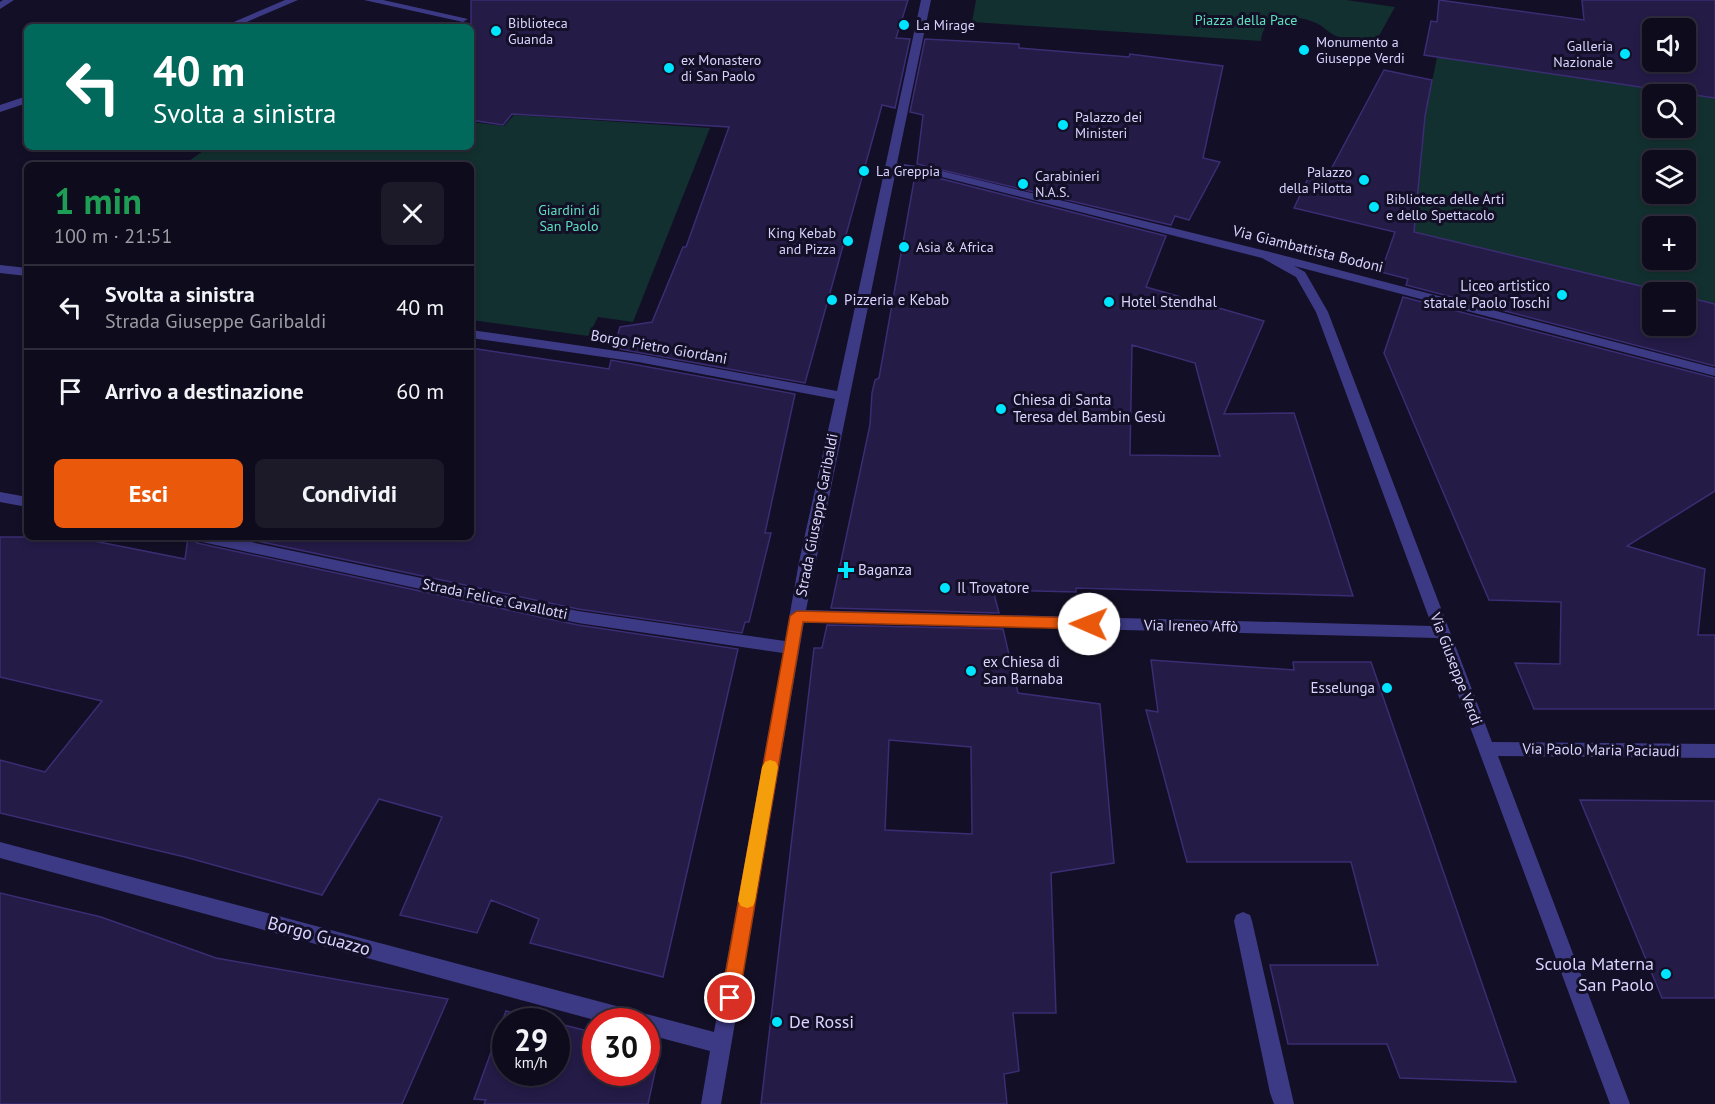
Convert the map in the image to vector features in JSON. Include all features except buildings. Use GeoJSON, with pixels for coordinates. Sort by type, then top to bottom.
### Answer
{"type":"FeatureCollection","features":[{"type":"Feature","properties":{"kind":"street"},"geometry":{"type":"LineString","coordinates":[[0,6],[9,0]]}},
{"type":"Feature","properties":{"kind":"street"},"geometry":{"type":"LineString","coordinates":[[233,24],[293,0]]}},
{"type":"Feature","properties":{"kind":"street"},"geometry":{"type":"LineString","coordinates":[[369,0],[463,19]]}},
{"type":"Feature","properties":{"kind":"street","name":"Strada Giuseppe Garibaldi"},"geometry":{"type":"LineString","coordinates":[[711,1104],[797,616],[926,0]]}},
{"type":"Feature","properties":{"kind":"street"},"geometry":{"type":"LineString","coordinates":[[0,109],[24,100]]}},
{"type":"Feature","properties":{"kind":"street","name":"Via Giambattista Bodoni"},"geometry":{"type":"LineString","coordinates":[[891,166],[930,171],[1266,255],[1715,372]]}},
{"type":"Feature","properties":{"kind":"street","name":"Via Giuseppe Verdi"},"geometry":{"type":"LineString","coordinates":[[1266,255],[1301,275],[1323,312],[1620,1104]]}},
{"type":"Feature","properties":{"kind":"street"},"geometry":{"type":"LineString","coordinates":[[0,269],[24,272]]}},
{"type":"Feature","properties":{"kind":"street","name":"Borgo Pietro Giordani"},"geometry":{"type":"LineString","coordinates":[[474,334],[638,357],[842,396]]}},
{"type":"Feature","properties":{"kind":"street"},"geometry":{"type":"LineString","coordinates":[[0,497],[24,501]]}},
{"type":"Feature","properties":{"kind":"street","name":"Strada Felice Cavallotti"},"geometry":{"type":"LineString","coordinates":[[216,540],[578,617],[791,648]]}},
{"type":"Feature","properties":{"kind":"street","name":"Via Ireneo Affò"},"geometry":{"type":"LineString","coordinates":[[797,616],[1442,632]]}},
{"type":"Feature","properties":{"kind":"street","name":"Via Paolo Maria Paciaudi"},"geometry":{"type":"LineString","coordinates":[[1486,749],[1715,751]]}},
{"type":"Feature","properties":{"kind":"street","name":"Borgo Guazzo"},"geometry":{"type":"LineString","coordinates":[[0,850],[587,1008]]}},
{"type":"Feature","properties":{"kind":"street"},"geometry":{"type":"LineString","coordinates":[[1243,921],[1284,1104]]}},
{"type":"Feature","properties":{"kind":"street"},"geometry":{"type":"LineString","coordinates":[[660,1028],[722,1044]]}},
{"type":"Feature","properties":{"kind":"green space","name":"Piazza della Pace"},"geometry":{"type":"Polygon","coordinates":[[[976,0],[1346,0],[1395,7],[1376,41],[1338,37],[1318,24],[1292,17],[1275,20],[1268,24],[1263,31],[1261,41],[972,22],[976,0]]]}},
{"type":"Feature","properties":{"kind":"green space"},"geometry":{"type":"Polygon","coordinates":[[[1437,57],[1642,87],[1642,138],[1696,138],[1696,95],[1715,98],[1715,304],[1696,299],[1696,282],[1642,282],[1642,286],[1414,232],[1425,116],[1437,57]]]}},
{"type":"Feature","properties":{"kind":"green space","name":"Giardini di San Paolo"},"geometry":{"type":"Polygon","coordinates":[[[514,115],[710,128],[633,322],[598,317],[588,336],[474,320],[474,162],[187,162],[205,150],[474,150],[474,122],[504,126],[514,115]]]}},
{"type":"Feature","properties":{"kind":"slow traffic"},"geometry":{"type":"LineString","coordinates":[[747,901],[770,767]]}},
{"type":"Feature","properties":{"kind":"place","name":"La Mirage"},"geometry":{"type":"Point","coordinates":[904,25]}},
{"type":"Feature","properties":{"kind":"place","name":"Biblioteca Guanda"},"geometry":{"type":"Point","coordinates":[496,31]}},
{"type":"Feature","properties":{"kind":"place","name":"Monumento a Giuseppe Verdi"},"geometry":{"type":"Point","coordinates":[1304,50]}},
{"type":"Feature","properties":{"kind":"place","name":"Galleria Nazionale"},"geometry":{"type":"Point","coordinates":[1625,54]}},
{"type":"Feature","properties":{"kind":"place","name":"ex Monastero di San Paolo"},"geometry":{"type":"Point","coordinates":[669,68]}},
{"type":"Feature","properties":{"kind":"place","name":"Palazzo dei Ministeri"},"geometry":{"type":"Point","coordinates":[1063,125]}},
{"type":"Feature","properties":{"kind":"place","name":"La Greppia"},"geometry":{"type":"Point","coordinates":[864,171]}},
{"type":"Feature","properties":{"kind":"place","name":"Palazzo della Pilotta"},"geometry":{"type":"Point","coordinates":[1364,180]}},
{"type":"Feature","properties":{"kind":"place","name":"Carabinieri N.A.S."},"geometry":{"type":"Point","coordinates":[1023,184]}},
{"type":"Feature","properties":{"kind":"place","name":"Biblioteca delle Arti e dello Spettacolo"},"geometry":{"type":"Point","coordinates":[1374,207]}},
{"type":"Feature","properties":{"kind":"place","name":"King Kebab and Pizza"},"geometry":{"type":"Point","coordinates":[848,241]}},
{"type":"Feature","properties":{"kind":"place","name":"Asia & Africa"},"geometry":{"type":"Point","coordinates":[904,247]}},
{"type":"Feature","properties":{"kind":"place","name":"Liceo artistico statale Paolo Toschi"},"geometry":{"type":"Point","coordinates":[1562,295]}},
{"type":"Feature","properties":{"kind":"place","name":"Pizzeria e Kebab"},"geometry":{"type":"Point","coordinates":[832,300]}},
{"type":"Feature","properties":{"kind":"place","name":"Hotel Stendhal"},"geometry":{"type":"Point","coordinates":[1109,302]}},
{"type":"Feature","properties":{"kind":"place","name":"Chiesa di Santa Teresa del Bambin Gesù"},"geometry":{"type":"Point","coordinates":[1001,409]}},
{"type":"Feature","properties":{"kind":"place","name":"Baganza"},"geometry":{"type":"Point","coordinates":[846,570]}},
{"type":"Feature","properties":{"kind":"place","name":"Il Trovatore"},"geometry":{"type":"Point","coordinates":[945,588]}},
{"type":"Feature","properties":{"kind":"place","name":"ex Chiesa di San Barnaba"},"geometry":{"type":"Point","coordinates":[971,671]}},
{"type":"Feature","properties":{"kind":"place","name":"Esselunga"},"geometry":{"type":"Point","coordinates":[1387,688]}},
{"type":"Feature","properties":{"kind":"place","name":"Scuola Materna San Paolo"},"geometry":{"type":"Point","coordinates":[1666,974]}},
{"type":"Feature","properties":{"kind":"place","name":"De Rossi"},"geometry":{"type":"Point","coordinates":[777,1022]}},
{"type":"Feature","properties":{"kind":"route"},"geometry":{"type":"LineString","coordinates":[[730,998],[797,616],[1089,624]]}}]}
